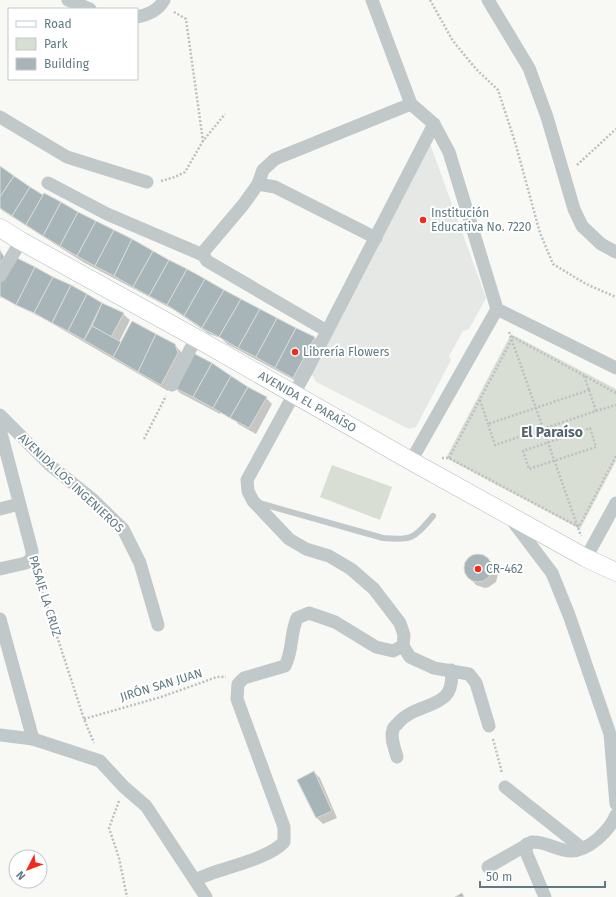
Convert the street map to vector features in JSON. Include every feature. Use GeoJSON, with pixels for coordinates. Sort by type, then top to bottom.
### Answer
{"type":"FeatureCollection","features":[{"type":"Feature","properties":{"kind":"street"},"geometry":{"type":"LineString","coordinates":[[68,0],[88,8]]}},
{"type":"Feature","properties":{"kind":"street"},"geometry":{"type":"LineString","coordinates":[[372,0],[411,104],[434,124],[449,152],[496,309],[411,461]]}},
{"type":"Feature","properties":{"kind":"street"},"geometry":{"type":"LineString","coordinates":[[488,0],[529,68],[547,117],[574,209],[582,226],[601,244],[616,252]]}},
{"type":"Feature","properties":{"kind":"street"},"geometry":{"type":"LineString","coordinates":[[138,17],[152,13],[163,3]]}},
{"type":"Feature","properties":{"kind":"street"},"geometry":{"type":"LineString","coordinates":[[203,255],[205,250],[243,205],[258,184],[263,170],[275,160],[411,104]]}},
{"type":"Feature","properties":{"kind":"street"},"geometry":{"type":"LineString","coordinates":[[0,117],[67,156],[148,182]]}},
{"type":"Feature","properties":{"kind":"street"},"geometry":{"type":"LineString","coordinates":[[434,124],[328,331],[248,480],[248,491],[253,501],[289,538],[306,549],[329,556],[352,569],[374,589],[400,623],[404,635],[403,646],[410,657],[434,668],[469,674],[476,683],[489,726]]}},
{"type":"Feature","properties":{"kind":"street"},"geometry":{"type":"LineString","coordinates":[[48,183],[107,214],[203,255],[207,261],[328,331]]}},
{"type":"Feature","properties":{"kind":"street"},"geometry":{"type":"LineString","coordinates":[[258,184],[275,187],[376,238]]}},
{"type":"Feature","properties":{"kind":"street","name":"AVENIDA EL PARAÍSO"},"geometry":{"type":"LineString","coordinates":[[0,228],[509,516],[586,558],[616,572]]}},
{"type":"Feature","properties":{"kind":"street"},"geometry":{"type":"LineString","coordinates":[[0,276],[21,241]]}},
{"type":"Feature","properties":{"kind":"street"},"geometry":{"type":"LineString","coordinates":[[496,309],[616,368]]}},
{"type":"Feature","properties":{"kind":"street"},"geometry":{"type":"LineString","coordinates":[[172,385],[196,338]]}},
{"type":"Feature","properties":{"kind":"street","name":"AVENIDA LOS INGENIEROS"},"geometry":{"type":"LineString","coordinates":[[0,415],[51,466],[91,498],[123,529],[140,563],[158,625]]}},
{"type":"Feature","properties":{"kind":"street","name":"PASAJE LA CRUZ"},"geometry":{"type":"LineString","coordinates":[[0,429],[32,551],[32,558]]}},
{"type":"Feature","properties":{"kind":"street"},"geometry":{"type":"LineString","coordinates":[[586,558],[616,503]]}},
{"type":"Feature","properties":{"kind":"street"},"geometry":{"type":"LineString","coordinates":[[0,509],[19,504]]}},
{"type":"Feature","properties":{"kind":"street"},"geometry":{"type":"LineString","coordinates":[[509,516],[552,573],[569,615],[610,734],[616,804]]}},
{"type":"Feature","properties":{"kind":"street"},"geometry":{"type":"LineString","coordinates":[[0,569],[26,563],[32,558]]}},
{"type":"Feature","properties":{"kind":"street"},"geometry":{"type":"LineString","coordinates":[[195,880],[209,872],[270,853],[284,842],[284,827],[237,698],[238,684],[244,678],[284,666],[290,655],[292,630],[297,618],[309,613],[335,622],[376,647],[394,651],[403,646]]}},
{"type":"Feature","properties":{"kind":"street"},"geometry":{"type":"LineString","coordinates":[[0,619],[33,739]]}},
{"type":"Feature","properties":{"kind":"street"},"geometry":{"type":"LineString","coordinates":[[397,757],[392,740],[393,729],[404,716],[445,697],[453,683],[451,670]]}},
{"type":"Feature","properties":{"kind":"street"},"geometry":{"type":"LineString","coordinates":[[0,735],[33,739],[100,761],[124,787],[146,806],[206,897]]}},
{"type":"Feature","properties":{"kind":"street"},"geometry":{"type":"LineString","coordinates":[[505,787],[582,848]]}},
{"type":"Feature","properties":{"kind":"street"},"geometry":{"type":"LineString","coordinates":[[488,867],[527,844],[540,841],[557,848],[572,851],[582,848],[598,838],[612,823],[616,815]]}},
{"type":"Feature","properties":{"kind":"street"},"geometry":{"type":"LineString","coordinates":[[527,844],[526,852],[545,897]]}},
{"type":"Feature","properties":{"kind":"lane"},"geometry":{"type":"LineString","coordinates":[[253,501],[383,538],[405,540],[418,534],[432,516]]}},
{"type":"Feature","properties":{"kind":"path"},"geometry":{"type":"LineString","coordinates":[[430,0],[458,46],[476,69],[498,90],[515,142],[540,233],[553,264],[586,284],[616,297]]}},
{"type":"Feature","properties":{"kind":"path"},"geometry":{"type":"LineString","coordinates":[[163,3],[186,19],[203,141]]}},
{"type":"Feature","properties":{"kind":"path"},"geometry":{"type":"LineString","coordinates":[[148,182],[175,178],[185,172],[203,141],[225,114]]}},
{"type":"Feature","properties":{"kind":"path"},"geometry":{"type":"LineString","coordinates":[[564,177],[616,129]]}},
{"type":"Feature","properties":{"kind":"path"},"geometry":{"type":"LineString","coordinates":[[496,309],[512,337],[579,527],[586,558]]}},
{"type":"Feature","properties":{"kind":"path"},"geometry":{"type":"LineString","coordinates":[[512,337],[616,392]]}},
{"type":"Feature","properties":{"kind":"path"},"geometry":{"type":"LineString","coordinates":[[512,337],[449,458],[579,527]]}},
{"type":"Feature","properties":{"kind":"path"},"geometry":{"type":"LineString","coordinates":[[584,375],[596,411]]}},
{"type":"Feature","properties":{"kind":"path"},"geometry":{"type":"LineString","coordinates":[[144,439],[172,385]]}},
{"type":"Feature","properties":{"kind":"path"},"geometry":{"type":"LineString","coordinates":[[488,424],[590,390]]}},
{"type":"Feature","properties":{"kind":"path"},"geometry":{"type":"LineString","coordinates":[[480,400],[495,445],[616,405]]}},
{"type":"Feature","properties":{"kind":"path"},"geometry":{"type":"LineString","coordinates":[[590,428],[596,447],[555,460],[530,470],[523,451],[549,442],[590,428]]}},
{"type":"Feature","properties":{"kind":"path"},"geometry":{"type":"LineString","coordinates":[[579,527],[616,456]]}},
{"type":"Feature","properties":{"kind":"path","name":"PASAJE LA CRUZ"},"geometry":{"type":"LineString","coordinates":[[32,558],[84,719],[100,761]]}},
{"type":"Feature","properties":{"kind":"path","name":"JIRÓN SAN JUAN"},"geometry":{"type":"LineString","coordinates":[[84,719],[161,697],[217,677],[244,678]]}},
{"type":"Feature","properties":{"kind":"path"},"geometry":{"type":"LineString","coordinates":[[489,726],[497,750],[505,787]]}},
{"type":"Feature","properties":{"kind":"path"},"geometry":{"type":"LineString","coordinates":[[124,787],[109,828],[119,858],[127,897]]}},
{"type":"Feature","properties":{"kind":"shaded area","name":"Institución Educativa No. 7220"},"geometry":{"type":"Polygon","coordinates":[[[429,141],[486,298],[469,329],[463,331],[449,356],[451,360],[416,427],[409,429],[316,382],[310,371],[429,141]]]}},
{"type":"Feature","properties":{"kind":"green space"},"geometry":{"type":"Polygon","coordinates":[[[511,334],[616,389],[616,461],[580,529],[446,458],[511,334]]]}},
{"type":"Feature","properties":{"kind":"green space"},"geometry":{"type":"Polygon","coordinates":[[[332,465],[392,487],[380,520],[320,497],[332,465]]]}},
{"type":"Feature","properties":{"kind":"building"},"geometry":{"type":"Polygon","coordinates":[[[0,166],[14,176],[0,197],[0,166]]]}},
{"type":"Feature","properties":{"kind":"building"},"geometry":{"type":"Polygon","coordinates":[[[14,176],[30,187],[12,216],[0,208],[0,197],[14,176]]]}},
{"type":"Feature","properties":{"kind":"building"},"geometry":{"type":"Polygon","coordinates":[[[30,187],[43,195],[26,225],[12,216],[30,187]]]}},
{"type":"Feature","properties":{"kind":"building"},"geometry":{"type":"Polygon","coordinates":[[[44,193],[61,202],[43,236],[26,225],[44,193]]]}},
{"type":"Feature","properties":{"kind":"building"},"geometry":{"type":"Polygon","coordinates":[[[61,202],[78,212],[60,246],[43,236],[61,202]]]}},
{"type":"Feature","properties":{"kind":"building"},"geometry":{"type":"Polygon","coordinates":[[[78,212],[96,221],[77,256],[60,246],[78,212]]]}},
{"type":"Feature","properties":{"kind":"building"},"geometry":{"type":"Polygon","coordinates":[[[96,221],[114,230],[95,266],[77,256],[96,221]]]}},
{"type":"Feature","properties":{"kind":"building"},"geometry":{"type":"Polygon","coordinates":[[[114,230],[132,239],[114,276],[95,266],[114,230]]]}},
{"type":"Feature","properties":{"kind":"building"},"geometry":{"type":"Polygon","coordinates":[[[132,239],[153,251],[133,287],[114,276],[132,239]]]}},
{"type":"Feature","properties":{"kind":"building"},"geometry":{"type":"Polygon","coordinates":[[[0,250],[4,257],[0,263],[0,250]]]}},
{"type":"Feature","properties":{"kind":"building"},"geometry":{"type":"Polygon","coordinates":[[[153,251],[169,260],[149,296],[133,287],[153,251]]]}},
{"type":"Feature","properties":{"kind":"building"},"geometry":{"type":"Polygon","coordinates":[[[17,258],[35,267],[16,305],[0,296],[0,282],[17,258]]]}},
{"type":"Feature","properties":{"kind":"building"},"geometry":{"type":"Polygon","coordinates":[[[169,260],[187,269],[167,305],[149,296],[169,260]]]}},
{"type":"Feature","properties":{"kind":"building"},"geometry":{"type":"Polygon","coordinates":[[[35,267],[53,277],[34,313],[16,305],[35,267]]]}},
{"type":"Feature","properties":{"kind":"building"},"geometry":{"type":"Polygon","coordinates":[[[187,269],[205,279],[184,316],[167,305],[187,269]]]}},
{"type":"Feature","properties":{"kind":"building"},"geometry":{"type":"Polygon","coordinates":[[[53,277],[71,285],[52,323],[34,313],[53,277]]]}},
{"type":"Feature","properties":{"kind":"building"},"geometry":{"type":"Polygon","coordinates":[[[205,279],[224,290],[202,328],[184,316],[205,279]]]}},
{"type":"Feature","properties":{"kind":"building"},"geometry":{"type":"Polygon","coordinates":[[[71,285],[87,294],[68,331],[52,323],[71,285]]]}},
{"type":"Feature","properties":{"kind":"building"},"geometry":{"type":"Polygon","coordinates":[[[224,290],[241,299],[219,337],[202,328],[224,290]]]}},
{"type":"Feature","properties":{"kind":"building"},"geometry":{"type":"Polygon","coordinates":[[[87,294],[102,303],[84,340],[68,331],[87,294]]]}},
{"type":"Feature","properties":{"kind":"building"},"geometry":{"type":"Polygon","coordinates":[[[241,299],[260,309],[238,348],[219,337],[241,299]]]}},
{"type":"Feature","properties":{"kind":"building"},"geometry":{"type":"Polygon","coordinates":[[[102,303],[124,313],[111,337],[92,326],[102,303]]]}},
{"type":"Feature","properties":{"kind":"building"},"geometry":{"type":"Polygon","coordinates":[[[260,309],[277,318],[256,357],[238,348],[260,309]]]}},
{"type":"Feature","properties":{"kind":"building"},"geometry":{"type":"Polygon","coordinates":[[[277,318],[296,328],[275,368],[256,357],[277,318]]]}},
{"type":"Feature","properties":{"kind":"building"},"geometry":{"type":"Polygon","coordinates":[[[132,321],[156,334],[138,372],[113,357],[132,321]]]}},
{"type":"Feature","properties":{"kind":"building"},"geometry":{"type":"Polygon","coordinates":[[[92,326],[121,342],[113,357],[84,340],[92,326]]]}},
{"type":"Feature","properties":{"kind":"building","name":"Librería Flowers"},"geometry":{"type":"Polygon","coordinates":[[[296,328],[315,337],[293,378],[275,368],[296,328]]]}},
{"type":"Feature","properties":{"kind":"building"},"geometry":{"type":"Polygon","coordinates":[[[156,334],[175,344],[178,353],[161,385],[138,372],[156,334]]]}},
{"type":"Feature","properties":{"kind":"building"},"geometry":{"type":"Polygon","coordinates":[[[191,352],[212,363],[193,397],[173,387],[191,352]]]}},
{"type":"Feature","properties":{"kind":"building"},"geometry":{"type":"Polygon","coordinates":[[[212,363],[231,376],[213,408],[193,397],[212,363]]]}},
{"type":"Feature","properties":{"kind":"building"},"geometry":{"type":"Polygon","coordinates":[[[231,376],[248,387],[230,418],[213,408],[231,376]]]}},
{"type":"Feature","properties":{"kind":"building"},"geometry":{"type":"Polygon","coordinates":[[[248,387],[267,397],[249,428],[230,418],[248,387]]]}},
{"type":"Feature","properties":{"kind":"building","name":"CR-462"},"geometry":{"type":"Polygon","coordinates":[[[478,554],[488,558],[492,568],[488,578],[478,582],[468,578],[464,568],[468,558],[478,554]]]}},
{"type":"Feature","properties":{"kind":"building"},"geometry":{"type":"Polygon","coordinates":[[[314,771],[332,811],[316,818],[297,780],[314,771]]]}},
{"type":"Feature","properties":{"kind":"building"},"geometry":{"type":"Polygon","coordinates":[[[462,893],[464,897],[455,897],[462,893]]]}},
{"type":"Feature","properties":{"kind":"place","name":"Institución Educativa No. 7220"},"geometry":{"type":"Point","coordinates":[423,220]}},
{"type":"Feature","properties":{"kind":"place","name":"Librería Flowers"},"geometry":{"type":"Point","coordinates":[295,352]}},
{"type":"Feature","properties":{"kind":"place","name":"CR-462"},"geometry":{"type":"Point","coordinates":[478,569]}},
{"type":"Feature","properties":{"kind":"district","name":"El Paraíso"},"geometry":{"type":"Point","coordinates":[552,432]}}]}
